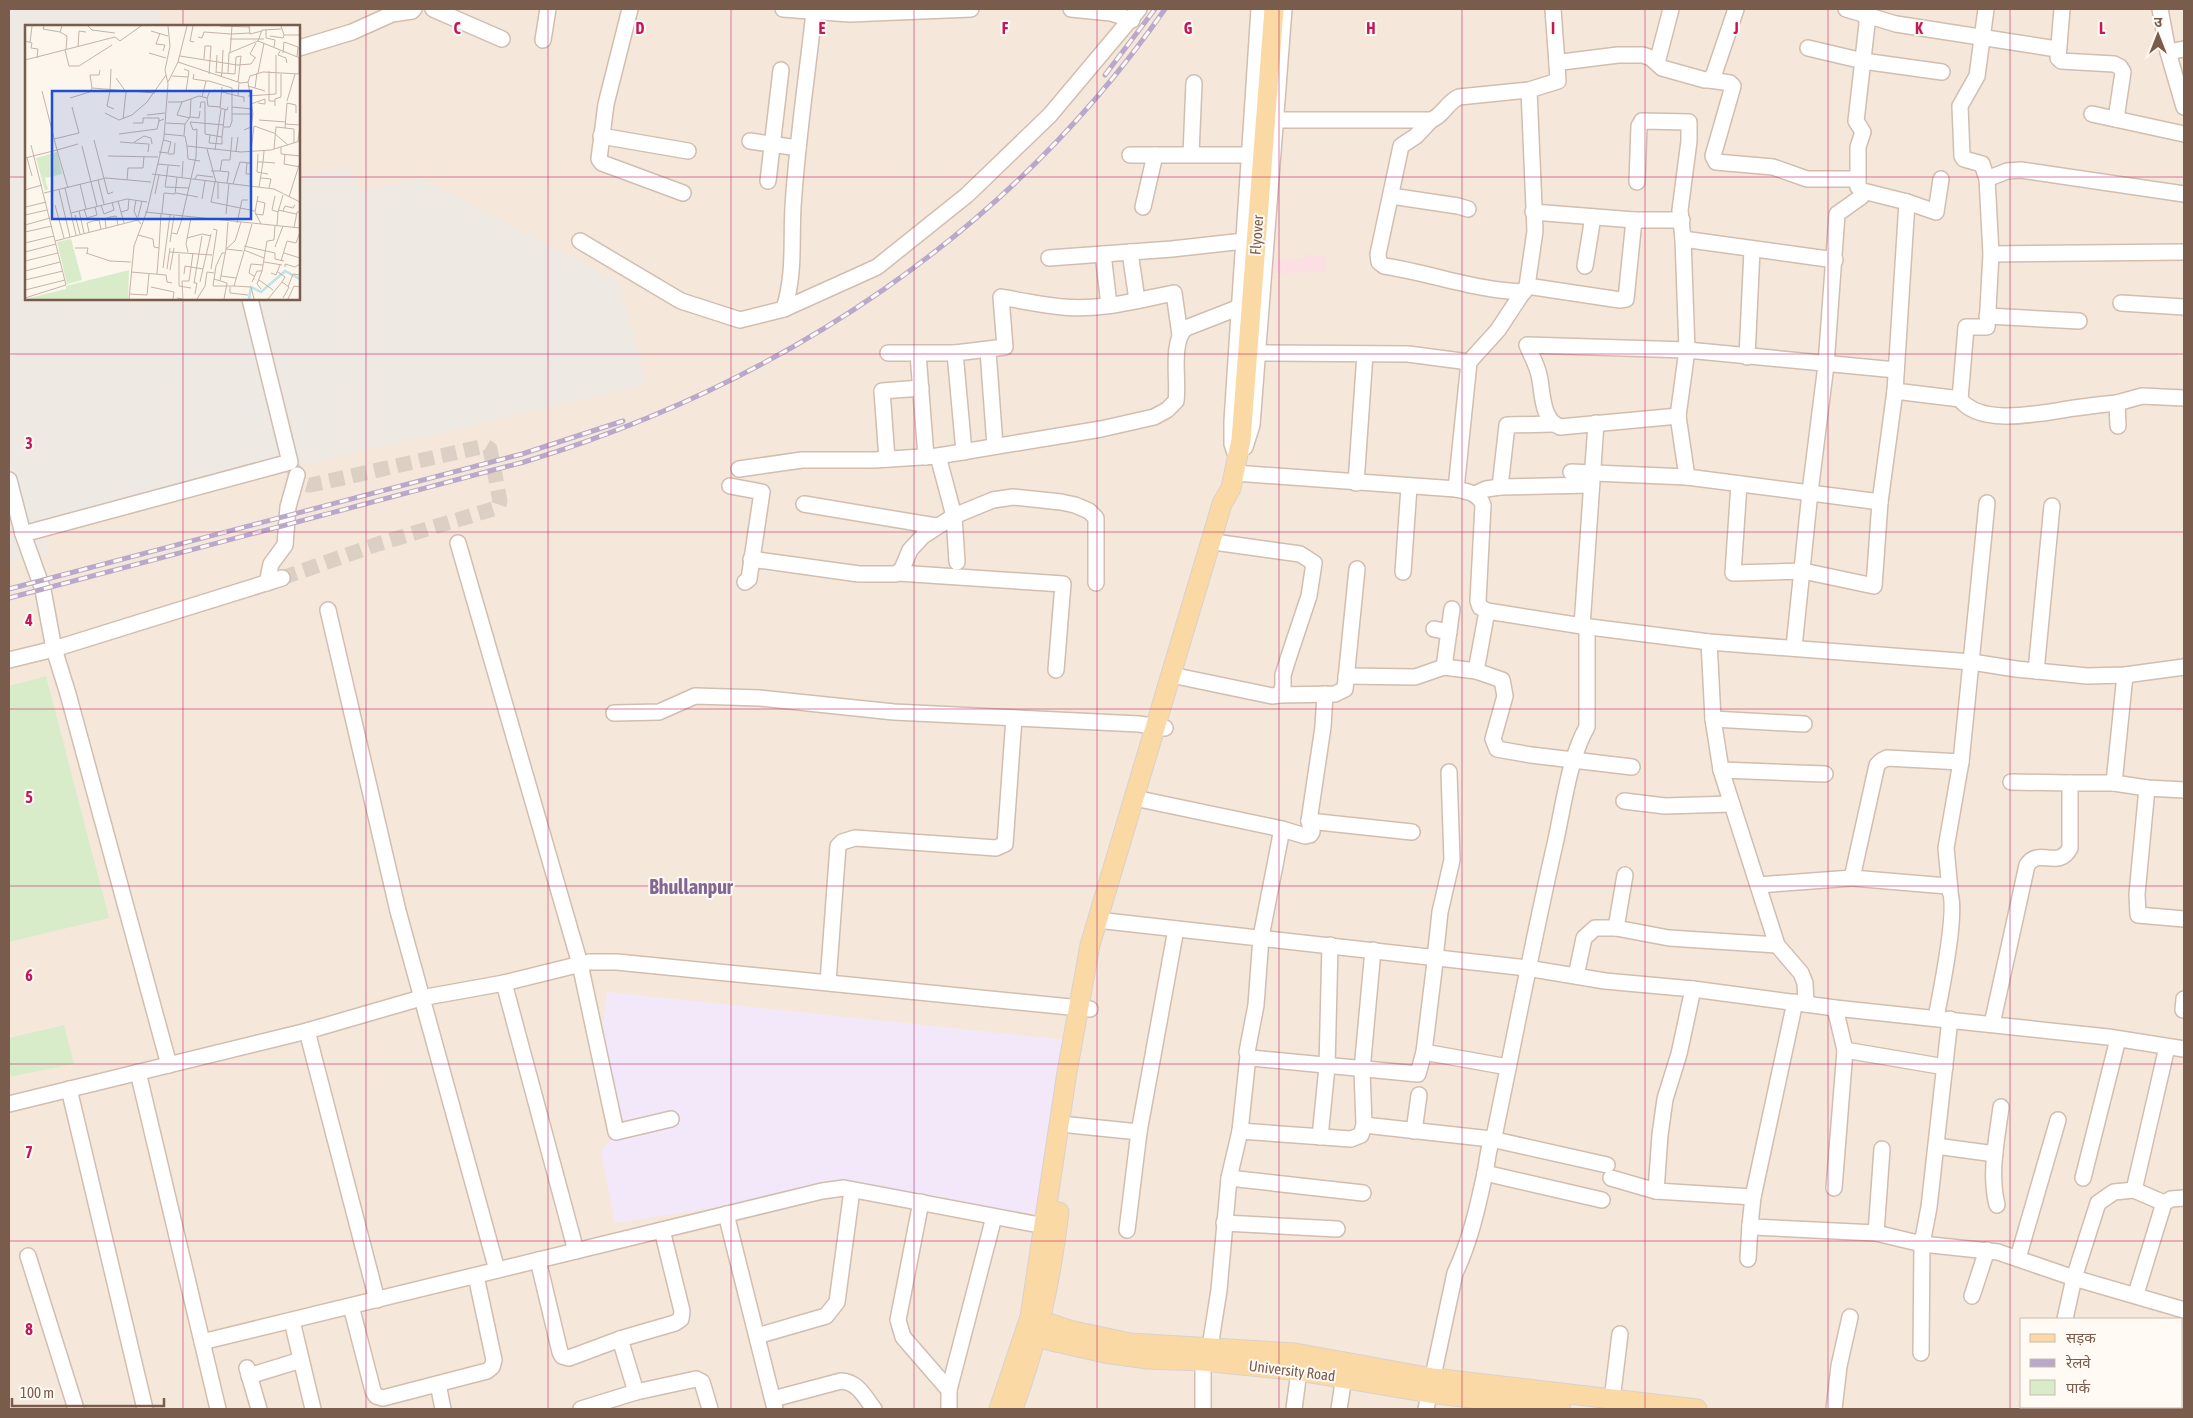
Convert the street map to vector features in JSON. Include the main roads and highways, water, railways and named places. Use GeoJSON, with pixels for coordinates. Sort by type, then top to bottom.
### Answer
{"type":"FeatureCollection","features":[{"type":"Feature","properties":{"kind":"main road","name":"Flyover"},"geometry":{"type":"LineString","coordinates":[[1234,474],[1241,440],[1274,9]]}},
{"type":"Feature","properties":{"kind":"main road"},"geometry":{"type":"LineString","coordinates":[[1102,921],[1144,800],[1161,727],[1181,677],[1221,543],[1232,504],[1234,474]]}},
{"type":"Feature","properties":{"kind":"main road"},"geometry":{"type":"LineString","coordinates":[[1033,1327],[1045,1226],[1084,1008],[1102,921],[1161,727],[1222,504],[1234,474]]}},
{"type":"Feature","properties":{"kind":"main road"},"geometry":{"type":"LineString","coordinates":[[1013,1409],[1024,1358],[1054,1252],[1084,1008]]}},
{"type":"Feature","properties":{"kind":"main road","name":"University Road"},"geometry":{"type":"LineString","coordinates":[[1033,1327],[1147,1359],[1206,1354],[1429,1393],[1529,1408],[1561,1409]]}},
{"type":"Feature","properties":{"kind":"main road"},"geometry":{"type":"LineString","coordinates":[[1206,1354],[1295,1353],[1429,1393],[1578,1403],[1612,1400],[1697,1409]]}},
{"type":"Feature","properties":{"kind":"main road"},"geometry":{"type":"LineString","coordinates":[[999,1409],[1024,1358]]}},
{"type":"Feature","properties":{"kind":"tunnel"},"geometry":{"type":"LineString","coordinates":[[282,578],[378,544],[493,509],[498,507],[500,501],[490,449],[485,446],[311,485],[300,480],[290,462]]}},
{"type":"Feature","properties":{"kind":"railway"},"geometry":{"type":"LineString","coordinates":[[1105,75],[1155,9]]}},
{"type":"Feature","properties":{"kind":"railway"},"geometry":{"type":"LineString","coordinates":[[9,598],[524,462],[620,429],[711,389],[800,343],[883,290],[962,230],[1035,163],[1103,90],[1165,9]]}},
{"type":"Feature","properties":{"kind":"railway"},"geometry":{"type":"LineString","coordinates":[[9,589],[522,454],[623,421]]}},
{"type":"Feature","properties":{"kind":"district","name":"Bhullanpur"},"geometry":{"type":"Point","coordinates":[691,887]}}]}
